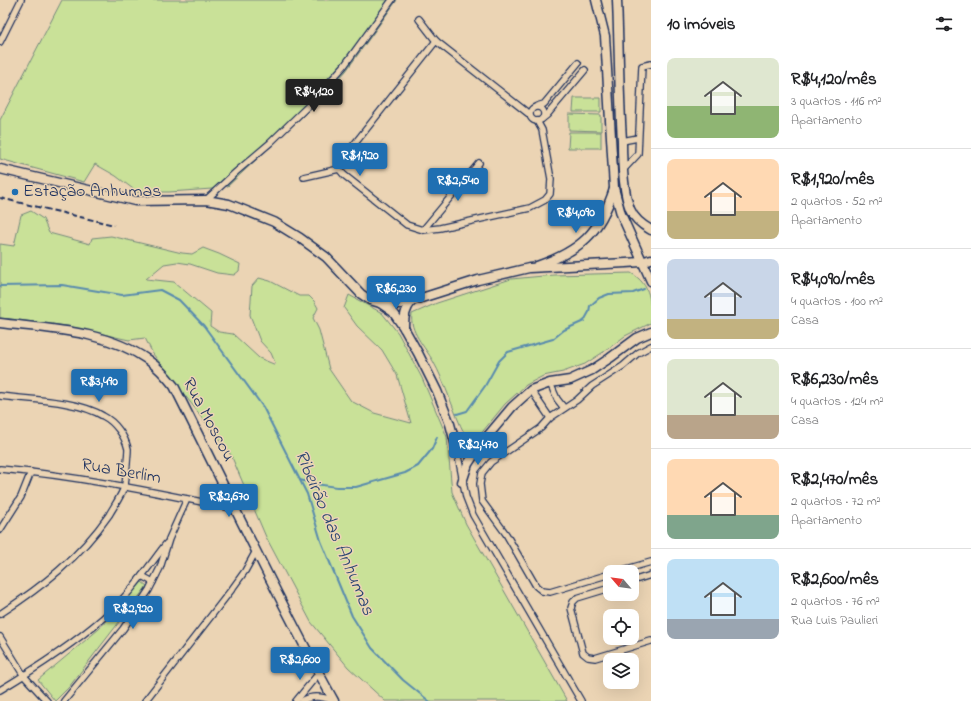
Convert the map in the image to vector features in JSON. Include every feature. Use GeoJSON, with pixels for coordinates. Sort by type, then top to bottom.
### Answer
{"type":"FeatureCollection","features":[{"type":"Feature","properties":{"kind":"street"},"geometry":{"type":"LineString","coordinates":[[0,42],[21,0]]}},
{"type":"Feature","properties":{"kind":"street"},"geometry":{"type":"LineString","coordinates":[[206,200],[270,143],[308,106],[344,66],[392,0]]}},
{"type":"Feature","properties":{"kind":"street"},"geometry":{"type":"LineString","coordinates":[[596,0],[605,36],[614,188],[621,214],[651,281]]}},
{"type":"Feature","properties":{"kind":"street"},"geometry":{"type":"LineString","coordinates":[[617,0],[624,169],[630,208],[634,216],[642,225],[651,230]]}},
{"type":"Feature","properties":{"kind":"street"},"geometry":{"type":"LineString","coordinates":[[419,19],[436,41],[529,114],[532,119],[539,120],[547,115],[585,70]]}},
{"type":"Feature","properties":{"kind":"street"},"geometry":{"type":"LineString","coordinates":[[436,41],[341,161],[339,169],[344,176],[408,225],[423,230],[440,228],[530,208],[545,200],[550,194],[551,179],[539,120]]}},
{"type":"Feature","properties":{"kind":"street"},"geometry":{"type":"LineString","coordinates":[[529,114],[532,108],[544,104],[578,63]]}},
{"type":"Feature","properties":{"kind":"street"},"geometry":{"type":"LineString","coordinates":[[624,169],[638,154],[642,66],[651,64]]}},
{"type":"Feature","properties":{"kind":"street"},"geometry":{"type":"LineString","coordinates":[[537,106],[543,110],[544,115],[539,120]]}},
{"type":"Feature","properties":{"kind":"street"},"geometry":{"type":"LineString","coordinates":[[622,141],[638,138]]}},
{"type":"Feature","properties":{"kind":"street"},"geometry":{"type":"LineString","coordinates":[[423,230],[479,163]]}},
{"type":"Feature","properties":{"kind":"street"},"geometry":{"type":"LineString","coordinates":[[0,169],[135,201],[206,200],[229,204],[274,222],[300,238],[326,257],[361,294],[370,300],[380,303],[400,304],[478,280],[529,268],[558,258],[580,245],[597,226],[609,205],[614,188]]}},
{"type":"Feature","properties":{"kind":"street"},"geometry":{"type":"LineString","coordinates":[[304,177],[339,169]]}},
{"type":"Feature","properties":{"kind":"street"},"geometry":{"type":"LineString","coordinates":[[529,268],[595,266],[642,262],[651,259]]}},
{"type":"Feature","properties":{"kind":"street"},"geometry":{"type":"LineString","coordinates":[[404,328],[404,316],[412,301]]}},
{"type":"Feature","properties":{"kind":"street"},"geometry":{"type":"LineString","coordinates":[[380,303],[393,312],[404,328],[437,391],[450,424],[456,446],[462,482],[473,515],[581,701]]}},
{"type":"Feature","properties":{"kind":"street","name":"Rua Moscou"},"geometry":{"type":"LineString","coordinates":[[0,324],[73,332],[115,343],[147,360],[160,370],[174,386],[256,551],[318,673],[334,701]]}},
{"type":"Feature","properties":{"kind":"street"},"geometry":{"type":"LineString","coordinates":[[462,482],[468,464],[481,444],[512,407],[531,390],[550,383],[570,380],[592,370],[637,338],[650,333]]}},
{"type":"Feature","properties":{"kind":"street"},"geometry":{"type":"LineString","coordinates":[[603,576],[550,592],[542,591],[536,586],[506,534],[482,501],[480,484],[482,473],[487,465],[541,428],[550,418],[577,400],[592,386],[623,366],[638,353],[651,346]]}},
{"type":"Feature","properties":{"kind":"street"},"geometry":{"type":"LineString","coordinates":[[550,383],[557,399],[564,408]]}},
{"type":"Feature","properties":{"kind":"street"},"geometry":{"type":"LineString","coordinates":[[531,390],[550,418]]}},
{"type":"Feature","properties":{"kind":"street"},"geometry":{"type":"LineString","coordinates":[[0,396],[77,405],[92,410],[105,416],[121,432],[128,450],[124,486],[114,506],[98,530],[72,559],[34,592],[0,614]]}},
{"type":"Feature","properties":{"kind":"street"},"geometry":{"type":"LineString","coordinates":[[456,446],[472,447],[481,444]]}},
{"type":"Feature","properties":{"kind":"street","name":"Rua Berlim"},"geometry":{"type":"LineString","coordinates":[[0,469],[31,472],[124,486],[236,509]]}},
{"type":"Feature","properties":{"kind":"street"},"geometry":{"type":"LineString","coordinates":[[0,530],[21,497],[31,472]]}},
{"type":"Feature","properties":{"kind":"street"},"geometry":{"type":"LineString","coordinates":[[64,701],[123,628],[152,582],[160,568],[169,540],[187,499]]}},
{"type":"Feature","properties":{"kind":"street"},"geometry":{"type":"LineString","coordinates":[[0,690],[24,676],[104,618],[135,585],[169,540]]}},
{"type":"Feature","properties":{"kind":"street"},"geometry":{"type":"LineString","coordinates":[[144,701],[232,589],[245,571],[256,551]]}},
{"type":"Feature","properties":{"kind":"street"},"geometry":{"type":"LineString","coordinates":[[639,565],[651,562]]}},
{"type":"Feature","properties":{"kind":"street"},"geometry":{"type":"LineString","coordinates":[[151,563],[160,568]]}},
{"type":"Feature","properties":{"kind":"street"},"geometry":{"type":"LineString","coordinates":[[639,579],[651,575]]}},
{"type":"Feature","properties":{"kind":"street"},"geometry":{"type":"LineString","coordinates":[[142,576],[152,582]]}},
{"type":"Feature","properties":{"kind":"street"},"geometry":{"type":"LineString","coordinates":[[603,590],[577,598],[573,602],[571,608],[583,653],[588,657],[595,658],[651,641]]}},
{"type":"Feature","properties":{"kind":"street"},"geometry":{"type":"LineString","coordinates":[[0,637],[24,676],[47,701]]}},
{"type":"Feature","properties":{"kind":"street"},"geometry":{"type":"LineString","coordinates":[[296,701],[318,673]]}},
{"type":"Feature","properties":{"kind":"street"},"geometry":{"type":"LineString","coordinates":[[302,701],[316,696],[334,701]]}},
{"type":"Feature","properties":{"kind":"green space"},"geometry":{"type":"Polygon","coordinates":[[[62,0],[397,0],[346,71],[323,97],[228,186],[212,189],[169,192],[137,192],[116,176],[95,164],[84,182],[0,159],[0,120],[62,0]]]}},
{"type":"Feature","properties":{"kind":"green space"},"geometry":{"type":"Polygon","coordinates":[[[574,98],[601,98],[601,112],[573,112],[574,98]]]}},
{"type":"Feature","properties":{"kind":"green space"},"geometry":{"type":"Polygon","coordinates":[[[569,114],[601,115],[601,131],[569,130],[569,114]]]}},
{"type":"Feature","properties":{"kind":"green space"},"geometry":{"type":"Polygon","coordinates":[[[569,132],[601,132],[601,148],[568,148],[569,132]]]}},
{"type":"Feature","properties":{"kind":"green space"},"geometry":{"type":"Polygon","coordinates":[[[31,211],[43,219],[49,233],[90,244],[92,238],[111,236],[182,253],[192,254],[203,248],[240,264],[239,271],[234,275],[217,273],[190,264],[177,262],[164,264],[146,279],[174,282],[211,313],[210,326],[219,332],[233,334],[259,358],[276,365],[271,353],[260,341],[250,315],[252,286],[259,278],[270,281],[299,296],[309,296],[318,308],[313,318],[319,330],[329,369],[351,401],[374,413],[411,423],[397,375],[382,350],[357,326],[344,308],[349,295],[382,313],[398,333],[422,378],[447,437],[452,492],[466,524],[567,701],[385,701],[348,667],[311,622],[266,537],[231,455],[153,354],[145,338],[129,340],[67,326],[0,318],[0,244],[14,246],[21,215],[31,211]]]}},
{"type":"Feature","properties":{"kind":"green space"},"geometry":{"type":"Polygon","coordinates":[[[631,273],[643,283],[646,288],[651,308],[651,323],[625,336],[585,364],[563,372],[543,376],[526,385],[505,404],[479,436],[472,438],[465,435],[438,370],[415,333],[412,314],[437,303],[511,279],[554,275],[631,273]]]}},
{"type":"Feature","properties":{"kind":"green space"},"geometry":{"type":"Polygon","coordinates":[[[142,582],[147,586],[69,687],[55,701],[38,680],[99,629],[142,582]]]}},
{"type":"Feature","properties":{"kind":"waterway","name":"Ribeirão das Anhumas"},"geometry":{"type":"LineString","coordinates":[[0,286],[62,285],[122,295],[160,290],[179,300],[204,326],[263,407],[307,494],[321,541],[352,616],[372,648],[403,680],[429,701]]}},
{"type":"Feature","properties":{"kind":"waterway"},"geometry":{"type":"LineString","coordinates":[[457,414],[467,411],[485,386],[499,361],[508,352],[553,339],[564,330],[584,321],[589,312],[590,306],[599,298],[609,294],[633,293],[644,289]]}},
{"type":"Feature","properties":{"kind":"waterway"},"geometry":{"type":"LineString","coordinates":[[300,480],[337,487],[356,487],[405,473],[418,466],[432,449],[437,437]]}},
{"type":"Feature","properties":{"kind":"railway"},"geometry":{"type":"LineString","coordinates":[[0,198],[114,225]]}},
{"type":"Feature","properties":{"kind":"place","name":"Estação Anhumas"},"geometry":{"type":"Point","coordinates":[15,192]}}]}
